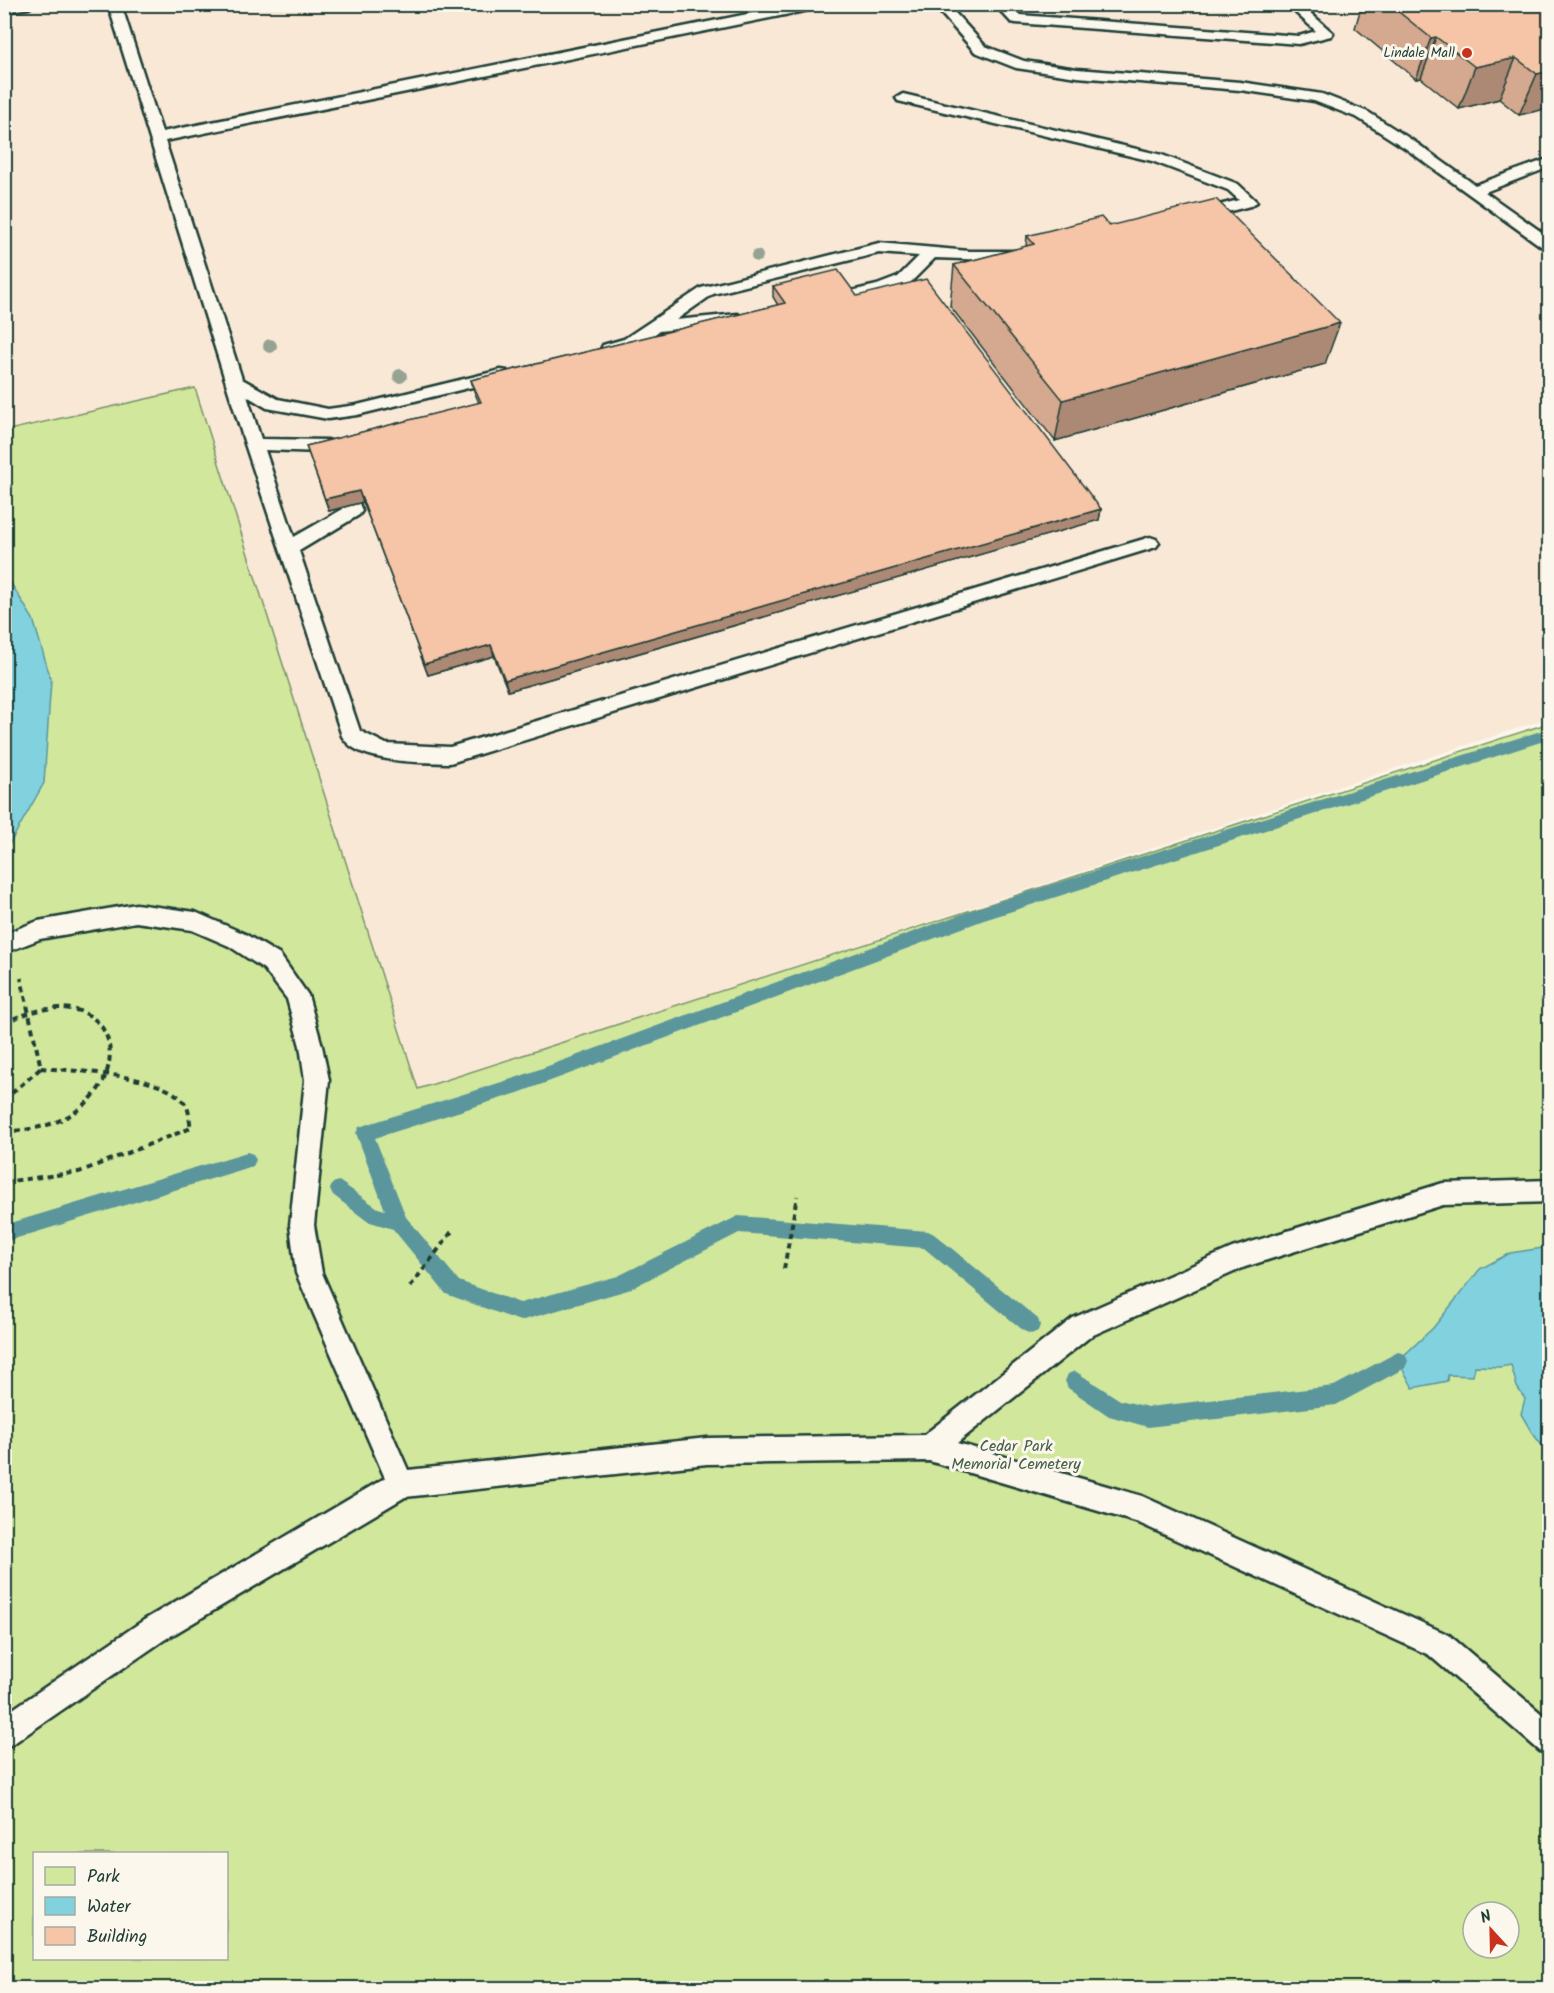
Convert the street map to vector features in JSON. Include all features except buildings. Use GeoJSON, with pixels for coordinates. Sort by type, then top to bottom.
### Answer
{"type":"FeatureCollection","features":[{"type":"Feature","properties":{"kind":"lane"},"geometry":{"type":"LineString","coordinates":[[4,8],[29,4]]}},
{"type":"Feature","properties":{"kind":"lane"},"geometry":{"type":"LineString","coordinates":[[114,4],[254,444],[352,736],[383,752],[450,755],[1150,543]]}},
{"type":"Feature","properties":{"kind":"lane"},"geometry":{"type":"LineString","coordinates":[[156,138],[819,4]]}},
{"type":"Feature","properties":{"kind":"lane"},"geometry":{"type":"LineString","coordinates":[[939,4],[980,49],[1021,65],[1077,74],[1240,87],[1317,97],[1363,115],[1410,145],[1550,246]]}},
{"type":"Feature","properties":{"kind":"lane"},"geometry":{"type":"LineString","coordinates":[[1000,4],[1016,18],[1062,24],[1299,40],[1326,33],[1292,4]]}},
{"type":"Feature","properties":{"kind":"lane"},"geometry":{"type":"LineString","coordinates":[[903,98],[1157,158],[1233,187],[1250,202],[1184,218]]}},
{"type":"Feature","properties":{"kind":"lane"},"geometry":{"type":"LineString","coordinates":[[1474,191],[1550,162]]}},
{"type":"Feature","properties":{"kind":"lane"},"geometry":{"type":"LineString","coordinates":[[588,354],[630,343],[707,291],[879,248],[969,256],[1033,256]]}},
{"type":"Feature","properties":{"kind":"lane"},"geometry":{"type":"LineString","coordinates":[[808,305],[882,289],[904,280],[931,253]]}},
{"type":"Feature","properties":{"kind":"lane"},"geometry":{"type":"LineString","coordinates":[[656,327],[749,318]]}},
{"type":"Feature","properties":{"kind":"lane"},"geometry":{"type":"LineString","coordinates":[[235,382],[273,404],[328,414],[357,410],[513,373]]}},
{"type":"Feature","properties":{"kind":"lane"},"geometry":{"type":"LineString","coordinates":[[254,444],[328,446],[353,511],[289,549]]}},
{"type":"Feature","properties":{"kind":"lane"},"geometry":{"type":"LineString","coordinates":[[8,943],[38,930],[136,913],[195,921],[237,940],[272,962],[297,995],[311,1046],[317,1080],[302,1225],[309,1273],[401,1484]]}},
{"type":"Feature","properties":{"kind":"lane"},"geometry":{"type":"LineString","coordinates":[[929,1448],[1082,1327],[1241,1256],[1443,1194],[1550,1191]]}},
{"type":"Feature","properties":{"kind":"lane"},"geometry":{"type":"LineString","coordinates":[[4,1733],[154,1630],[401,1484],[707,1450],[929,1448],[1142,1510],[1439,1645],[1550,1741]]}},
{"type":"Feature","properties":{"kind":"path"},"geometry":{"type":"LineString","coordinates":[[8,943],[29,1011],[41,1068]]}},
{"type":"Feature","properties":{"kind":"path"},"geometry":{"type":"LineString","coordinates":[[4,1023],[29,1011],[65,1007],[86,1013],[101,1024],[110,1041],[111,1060],[106,1076],[90,1100],[71,1117],[47,1128],[22,1133],[4,1131]]}},
{"type":"Feature","properties":{"kind":"path"},"geometry":{"type":"LineString","coordinates":[[4,1100],[41,1068],[141,1080],[166,1087],[186,1104],[191,1128],[80,1172],[4,1182]]}},
{"type":"Feature","properties":{"kind":"path"},"geometry":{"type":"LineString","coordinates":[[784,1269],[797,1196]]}},
{"type":"Feature","properties":{"kind":"path"},"geometry":{"type":"LineString","coordinates":[[410,1287],[453,1230]]}},
{"type":"Feature","properties":{"kind":"shaded area"},"geometry":{"type":"Polygon","coordinates":[[[4,5],[1549,5],[1549,718],[418,1090],[195,389],[5,431],[4,5]]]}},
{"type":"Feature","properties":{"kind":"green space","name":"Cedar Park Memorial Cemetery"},"geometry":{"type":"Polygon","coordinates":[[[195,388],[418,1089],[1549,723],[1549,1988],[5,1988],[4,431],[195,388]]]}},
{"type":"Feature","properties":{"kind":"water"},"geometry":{"type":"Polygon","coordinates":[[[4,572],[33,619],[51,680],[44,783],[5,852],[4,572]]]}},
{"type":"Feature","properties":{"kind":"water"},"geometry":{"type":"Polygon","coordinates":[[[1550,1247],[1549,1455],[1521,1414],[1525,1399],[1517,1387],[1511,1365],[1475,1366],[1473,1376],[1448,1375],[1447,1381],[1413,1388],[1398,1361],[1433,1328],[1480,1269],[1510,1253],[1550,1247]]]}},
{"type":"Feature","properties":{"kind":"waterway"},"geometry":{"type":"LineString","coordinates":[[399,1222],[365,1133],[518,1085],[981,914],[1550,733]]}},
{"type":"Feature","properties":{"kind":"waterway"},"geometry":{"type":"LineString","coordinates":[[4,1234],[247,1160]]}},
{"type":"Feature","properties":{"kind":"waterway"},"geometry":{"type":"LineString","coordinates":[[339,1189],[373,1215],[399,1222]]}},
{"type":"Feature","properties":{"kind":"waterway"},"geometry":{"type":"LineString","coordinates":[[399,1222],[453,1288],[520,1312],[621,1284],[738,1224],[928,1240],[1031,1325]]}},
{"type":"Feature","properties":{"kind":"waterway"},"geometry":{"type":"LineString","coordinates":[[1075,1381],[1116,1409],[1148,1417],[1336,1395],[1398,1361]]}},
{"type":"Feature","properties":{"kind":"place","name":"Lindale Mall"},"geometry":{"type":"Point","coordinates":[1467,53]}}]}
